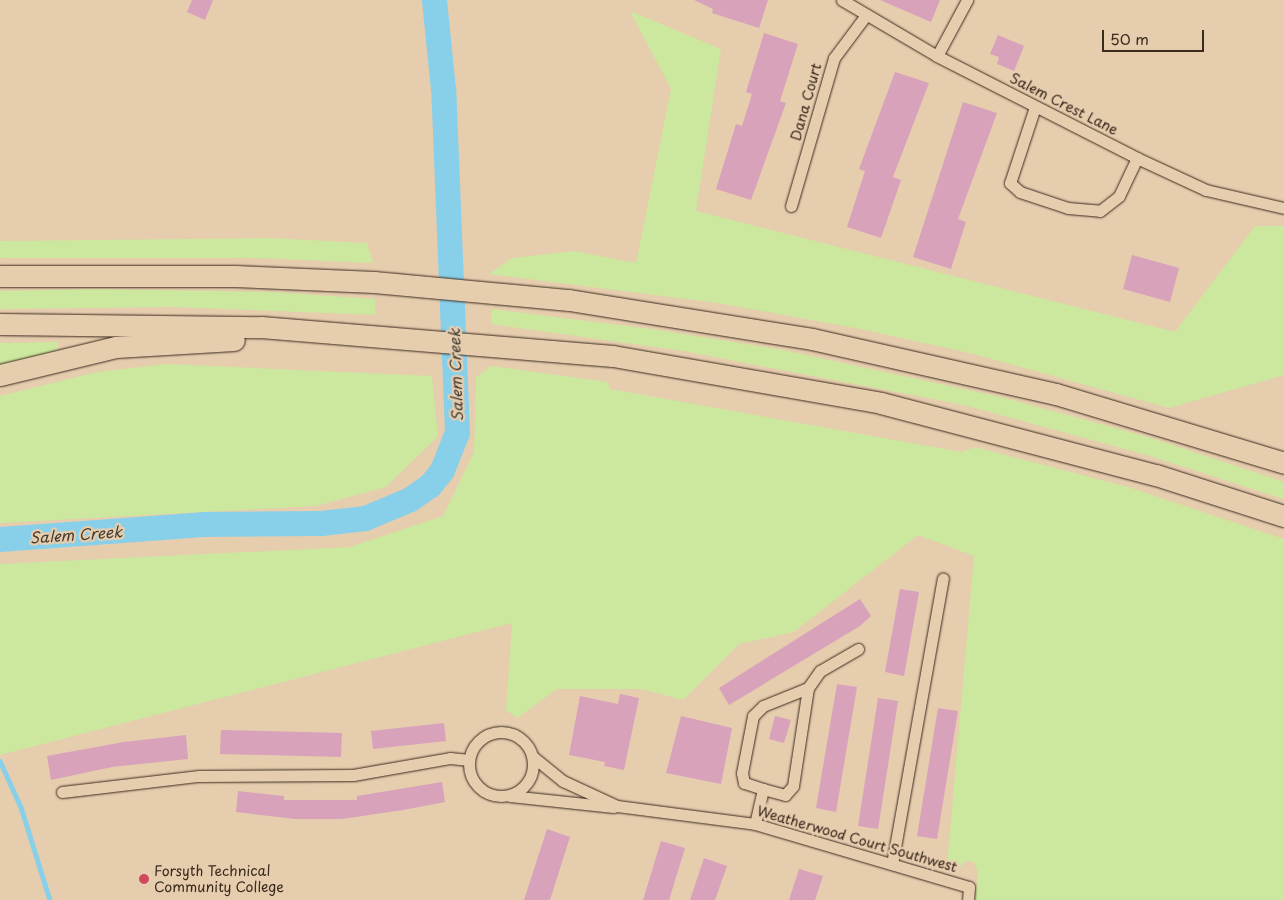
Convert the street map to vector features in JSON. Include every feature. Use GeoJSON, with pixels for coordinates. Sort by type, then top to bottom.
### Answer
{"type":"FeatureCollection","features":[{"type":"Feature","properties":{"kind":"highway"},"geometry":{"type":"LineString","coordinates":[[0,276],[154,274],[374,282],[569,300],[812,339],[1056,394],[1284,463]]}},
{"type":"Feature","properties":{"kind":"highway"},"geometry":{"type":"LineString","coordinates":[[0,324],[215,325],[376,334],[613,356],[881,403],[1156,475],[1284,516]]}},
{"type":"Feature","properties":{"kind":"highway"},"geometry":{"type":"LineString","coordinates":[[0,374],[66,356],[144,344],[214,340],[334,344],[376,334]]}},
{"type":"Feature","properties":{"kind":"street","name":"Salem Crest Lane"},"geometry":{"type":"LineString","coordinates":[[842,0],[937,56],[1035,108],[1137,158],[1206,190],[1284,208]]}},
{"type":"Feature","properties":{"kind":"street"},"geometry":{"type":"LineString","coordinates":[[937,56],[966,0]]}},
{"type":"Feature","properties":{"kind":"street","name":"Dana Court"},"geometry":{"type":"LineString","coordinates":[[791,206],[834,58],[866,15]]}},
{"type":"Feature","properties":{"kind":"street"},"geometry":{"type":"LineString","coordinates":[[1035,108],[1010,183],[1020,192],[1068,208],[1100,211],[1118,196],[1137,158]]}},
{"type":"Feature","properties":{"kind":"street"},"geometry":{"type":"LineString","coordinates":[[892,864],[943,579]]}},
{"type":"Feature","properties":{"kind":"street"},"geometry":{"type":"LineString","coordinates":[[808,688],[763,706],[753,716],[742,773],[744,783],[785,795],[793,786],[808,688],[820,671],[858,649]]}},
{"type":"Feature","properties":{"kind":"street","name":"Weatherwood Court Southwest"},"geometry":{"type":"LineString","coordinates":[[617,806],[563,781],[532,756],[520,738],[499,732],[479,741],[469,760],[473,780],[479,788],[488,794],[617,806],[755,824],[969,887],[968,900]]}},
{"type":"Feature","properties":{"kind":"street"},"geometry":{"type":"LineString","coordinates":[[509,796],[529,781],[532,756]]}},
{"type":"Feature","properties":{"kind":"street"},"geometry":{"type":"LineString","coordinates":[[62,792],[199,776],[353,775],[450,758],[469,760]]}},
{"type":"Feature","properties":{"kind":"street"},"geometry":{"type":"LineString","coordinates":[[755,824],[763,789]]}},
{"type":"Feature","properties":{"kind":"green space"},"geometry":{"type":"Polygon","coordinates":[[[630,11],[721,49],[696,211],[1175,332],[1255,226],[1284,226],[1284,375],[1169,408],[974,354],[860,329],[718,303],[489,274],[512,258],[574,251],[636,263],[671,89],[630,11]]]}},
{"type":"Feature","properties":{"kind":"green space"},"geometry":{"type":"Polygon","coordinates":[[[268,238],[367,243],[373,263],[252,258],[0,258],[0,241],[268,238]]]}},
{"type":"Feature","properties":{"kind":"green space"},"geometry":{"type":"Polygon","coordinates":[[[96,289],[273,292],[375,299],[375,315],[172,307],[0,309],[0,291],[96,289]]]}},
{"type":"Feature","properties":{"kind":"green space"},"geometry":{"type":"Polygon","coordinates":[[[492,309],[659,330],[783,350],[1005,398],[1148,437],[1284,482],[1284,499],[1147,455],[964,405],[683,351],[491,324],[492,309]]]}},
{"type":"Feature","properties":{"kind":"green space"},"geometry":{"type":"Polygon","coordinates":[[[58,342],[58,350],[0,366],[0,343],[58,342]]]}},
{"type":"Feature","properties":{"kind":"green space"},"geometry":{"type":"Polygon","coordinates":[[[167,364],[432,376],[438,436],[386,487],[316,506],[0,523],[0,396],[97,372],[167,364]]]}},
{"type":"Feature","properties":{"kind":"green space"},"geometry":{"type":"Polygon","coordinates":[[[491,366],[608,382],[610,389],[962,452],[975,447],[1128,487],[1284,539],[1284,900],[975,900],[978,873],[974,862],[965,861],[960,867],[947,866],[974,556],[918,535],[794,632],[739,644],[683,700],[641,689],[557,689],[517,718],[506,710],[512,623],[0,755],[0,564],[350,547],[443,516],[474,452],[476,377],[491,366]]]}},
{"type":"Feature","properties":{"kind":"building"},"geometry":{"type":"Polygon","coordinates":[[[192,0],[213,0],[205,20],[187,12],[192,0]]]}},
{"type":"Feature","properties":{"kind":"building"},"geometry":{"type":"Polygon","coordinates":[[[694,0],[768,0],[759,28],[712,13],[713,9],[694,0]]]}},
{"type":"Feature","properties":{"kind":"building"},"geometry":{"type":"Polygon","coordinates":[[[880,0],[940,0],[931,22],[880,0]]]}},
{"type":"Feature","properties":{"kind":"building"},"geometry":{"type":"Polygon","coordinates":[[[764,33],[798,44],[780,101],[786,103],[751,200],[716,189],[736,124],[742,126],[752,94],[746,92],[764,33]]]}},
{"type":"Feature","properties":{"kind":"building"},"geometry":{"type":"Polygon","coordinates":[[[998,35],[1024,46],[1014,71],[997,64],[999,57],[990,54],[998,35]]]}},
{"type":"Feature","properties":{"kind":"building"},"geometry":{"type":"Polygon","coordinates":[[[895,72],[929,83],[893,177],[901,180],[881,238],[847,227],[865,171],[859,169],[895,72]]]}},
{"type":"Feature","properties":{"kind":"building"},"geometry":{"type":"Polygon","coordinates":[[[963,102],[997,113],[958,219],[966,222],[951,269],[913,257],[963,102]]]}},
{"type":"Feature","properties":{"kind":"building"},"geometry":{"type":"Polygon","coordinates":[[[1132,255],[1179,268],[1170,302],[1123,289],[1132,255]]]}},
{"type":"Feature","properties":{"kind":"building"},"geometry":{"type":"Polygon","coordinates":[[[900,589],[919,592],[904,676],[885,672],[900,589]]]}},
{"type":"Feature","properties":{"kind":"building"},"geometry":{"type":"Polygon","coordinates":[[[860,599],[871,616],[860,626],[729,705],[719,688],[860,599]]]}},
{"type":"Feature","properties":{"kind":"building"},"geometry":{"type":"Polygon","coordinates":[[[837,684],[857,687],[836,812],[816,808],[837,684]]]}},
{"type":"Feature","properties":{"kind":"building"},"geometry":{"type":"Polygon","coordinates":[[[620,694],[639,698],[624,770],[604,766],[605,762],[569,755],[580,696],[618,704],[620,694]]]}},
{"type":"Feature","properties":{"kind":"building"},"geometry":{"type":"Polygon","coordinates":[[[878,698],[898,701],[878,829],[858,826],[878,698]]]}},
{"type":"Feature","properties":{"kind":"building"},"geometry":{"type":"Polygon","coordinates":[[[938,708],[958,711],[937,839],[917,836],[938,708]]]}},
{"type":"Feature","properties":{"kind":"building"},"geometry":{"type":"Polygon","coordinates":[[[681,716],[732,728],[721,784],[666,773],[681,716]]]}},
{"type":"Feature","properties":{"kind":"building"},"geometry":{"type":"Polygon","coordinates":[[[775,716],[791,720],[784,743],[769,739],[775,716]]]}},
{"type":"Feature","properties":{"kind":"building"},"geometry":{"type":"Polygon","coordinates":[[[444,723],[446,741],[373,749],[371,731],[444,723]]]}},
{"type":"Feature","properties":{"kind":"building"},"geometry":{"type":"Polygon","coordinates":[[[221,730],[342,733],[341,757],[220,754],[221,730]]]}},
{"type":"Feature","properties":{"kind":"building"},"geometry":{"type":"Polygon","coordinates":[[[186,735],[188,759],[112,767],[51,780],[47,756],[124,742],[186,735]]]}},
{"type":"Feature","properties":{"kind":"building"},"geometry":{"type":"Polygon","coordinates":[[[442,782],[445,802],[342,819],[295,819],[236,812],[238,791],[284,796],[284,800],[357,800],[357,796],[442,782]]]}},
{"type":"Feature","properties":{"kind":"building"},"geometry":{"type":"Polygon","coordinates":[[[547,829],[570,837],[550,900],[524,900],[547,829]]]}},
{"type":"Feature","properties":{"kind":"building"},"geometry":{"type":"Polygon","coordinates":[[[661,841],[685,848],[669,900],[643,900],[661,841]]]}},
{"type":"Feature","properties":{"kind":"building"},"geometry":{"type":"Polygon","coordinates":[[[704,858],[727,866],[715,900],[690,900],[704,858]]]}},
{"type":"Feature","properties":{"kind":"building"},"geometry":{"type":"Polygon","coordinates":[[[799,869],[823,876],[815,900],[789,900],[799,869]]]}},
{"type":"Feature","properties":{"kind":"waterway","name":"Salem Creek"},"geometry":{"type":"LineString","coordinates":[[0,539],[202,524],[321,523],[365,518],[410,499],[430,485],[442,470],[457,432],[443,89],[434,0]]}},
{"type":"Feature","properties":{"kind":"waterway"},"geometry":{"type":"LineString","coordinates":[[0,761],[21,807],[50,900]]}},
{"type":"Feature","properties":{"kind":"place","name":"Forsyth Technical Community College"},"geometry":{"type":"Point","coordinates":[144,879]}}]}
